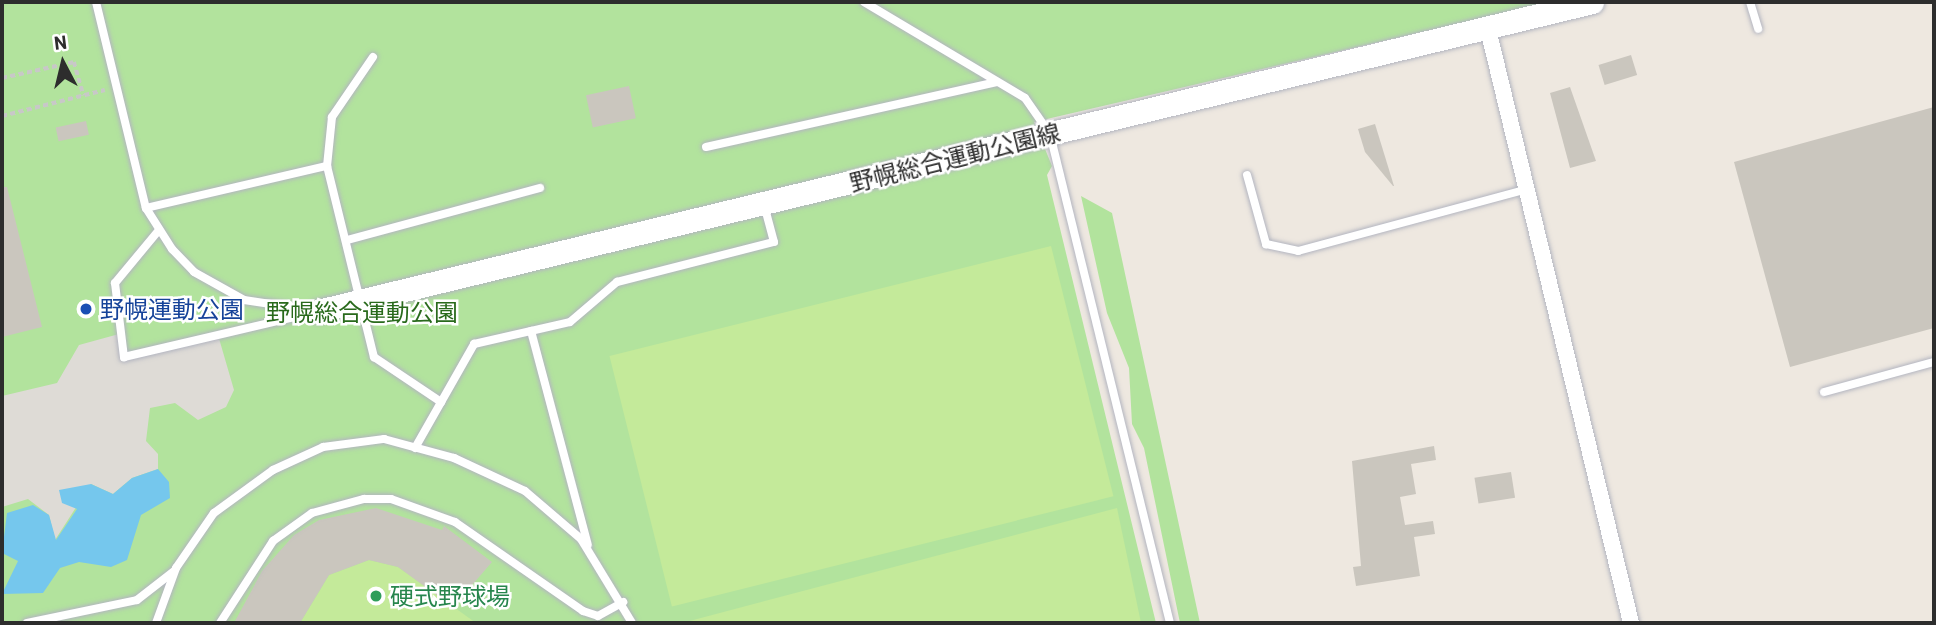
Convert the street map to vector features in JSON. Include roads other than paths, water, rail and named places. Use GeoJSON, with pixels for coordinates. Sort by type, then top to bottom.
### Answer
{"type":"FeatureCollection","features":[{"type":"Feature","properties":{"kind":"main road","name":"野幌総合運動公園線"},"geometry":{"type":"LineString","coordinates":[[318,312],[1592,2]]}},
{"type":"Feature","properties":{"kind":"street"},"geometry":{"type":"LineString","coordinates":[[1488,29],[1631,623]]}},
{"type":"Feature","properties":{"kind":"lane"},"geometry":{"type":"LineString","coordinates":[[96,2],[146,208],[159,230],[194,272],[221,289],[266,306],[318,312]]}},
{"type":"Feature","properties":{"kind":"lane"},"geometry":{"type":"LineString","coordinates":[[864,2],[1025,98],[1050,135],[1170,623]]}},
{"type":"Feature","properties":{"kind":"lane"},"geometry":{"type":"LineString","coordinates":[[1750,2],[1758,29]]}},
{"type":"Feature","properties":{"kind":"lane"},"geometry":{"type":"LineString","coordinates":[[373,57],[332,117],[327,166],[374,356],[441,402]]}},
{"type":"Feature","properties":{"kind":"lane"},"geometry":{"type":"LineString","coordinates":[[706,147],[997,82]]}},
{"type":"Feature","properties":{"kind":"lane"},"geometry":{"type":"LineString","coordinates":[[146,208],[327,166]]}},
{"type":"Feature","properties":{"kind":"lane"},"geometry":{"type":"LineString","coordinates":[[1247,175],[1266,244],[1297,251],[1527,189]]}},
{"type":"Feature","properties":{"kind":"lane"},"geometry":{"type":"LineString","coordinates":[[347,240],[540,188]]}},
{"type":"Feature","properties":{"kind":"lane"},"geometry":{"type":"LineString","coordinates":[[415,448],[474,344],[570,322],[617,282],[774,242],[764,204]]}},
{"type":"Feature","properties":{"kind":"lane"},"geometry":{"type":"LineString","coordinates":[[159,230],[114,283],[124,357],[318,312]]}},
{"type":"Feature","properties":{"kind":"lane"},"geometry":{"type":"LineString","coordinates":[[531,331],[591,554]]}},
{"type":"Feature","properties":{"kind":"lane"},"geometry":{"type":"LineString","coordinates":[[1824,392],[1934,362]]}},
{"type":"Feature","properties":{"kind":"lane"},"geometry":{"type":"LineString","coordinates":[[27,623],[137,600],[158,589],[214,513],[273,470],[323,447],[384,439],[415,448],[525,491],[591,554],[623,602],[632,623]]}},
{"type":"Feature","properties":{"kind":"lane"},"geometry":{"type":"LineString","coordinates":[[220,623],[272,541],[312,513],[364,499],[391,499],[454,522],[583,611],[598,616],[623,602]]}},
{"type":"Feature","properties":{"kind":"lane"},"geometry":{"type":"LineString","coordinates":[[156,623],[176,568]]}},
{"type":"Feature","properties":{"kind":"water"},"geometry":{"type":"Polygon","coordinates":[[[158,469],[169,482],[170,498],[141,515],[127,560],[111,567],[79,562],[60,568],[43,593],[2,594],[18,561],[2,553],[7,513],[33,505],[49,515],[56,540],[77,509],[62,503],[59,490],[91,484],[113,494],[132,478],[158,469]]]}},
{"type":"Feature","properties":{"kind":"place","name":"野幌運動公園"},"geometry":{"type":"Point","coordinates":[86,309]}},
{"type":"Feature","properties":{"kind":"place","name":"硬式野球場"},"geometry":{"type":"Point","coordinates":[376,596]}},
{"type":"Feature","properties":{"kind":"park label","name":"野幌総合運動公園"},"geometry":{"type":"Point","coordinates":[362,312]}}]}
